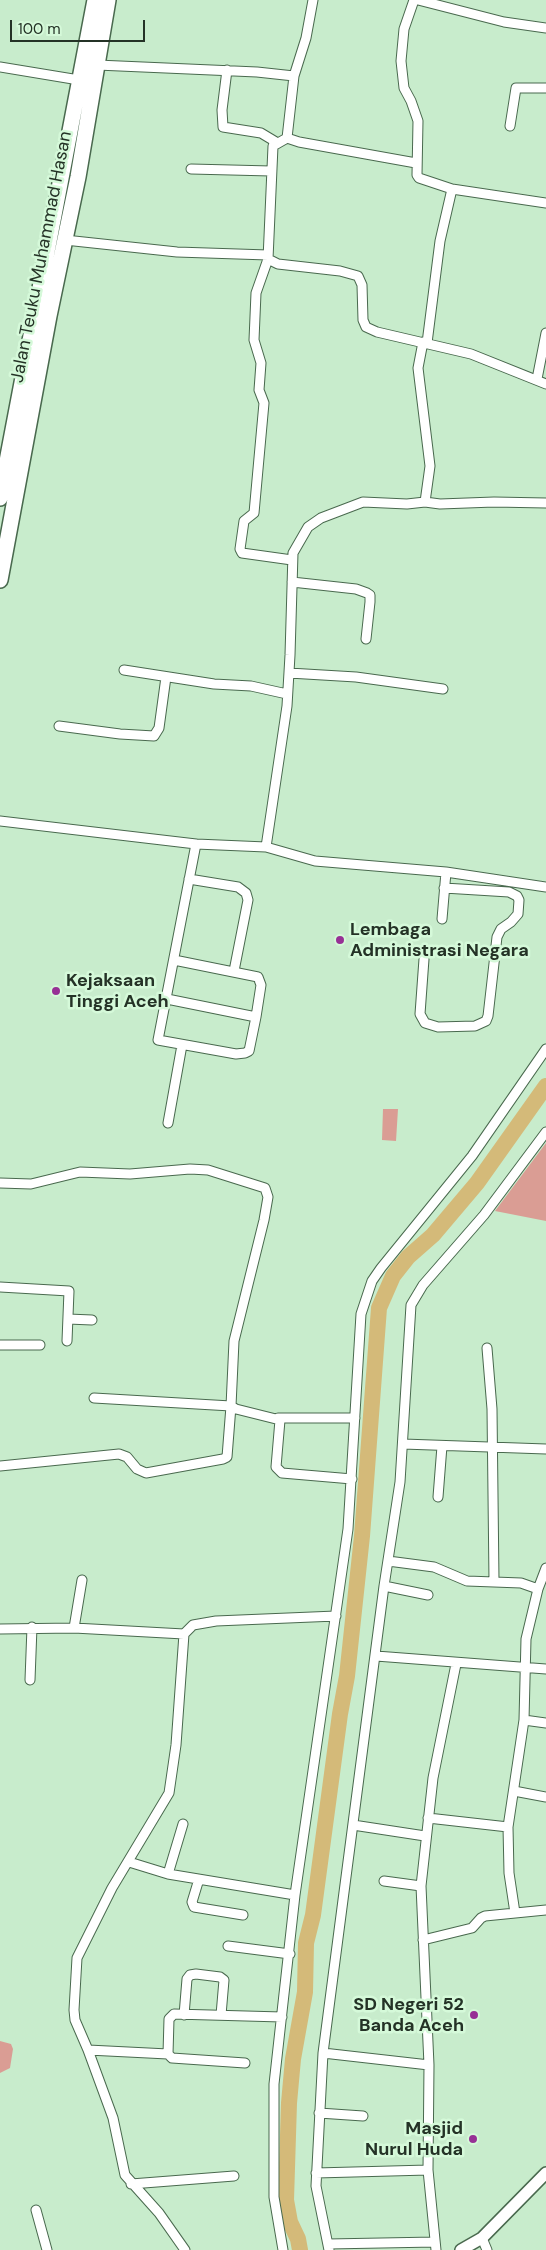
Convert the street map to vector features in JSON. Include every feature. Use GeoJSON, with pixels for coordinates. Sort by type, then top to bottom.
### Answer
{"type":"FeatureCollection","features":[{"type":"Feature","properties":{"kind":"highway","name":"Jalan Teuku Muhammad Hasan"},"geometry":{"type":"LineString","coordinates":[[0,580],[18,440],[79,80],[95,0]]}},
{"type":"Feature","properties":{"kind":"highway","name":"Jalan Teuku Muhammad Hasan"},"geometry":{"type":"LineString","coordinates":[[0,498],[18,440],[65,240],[108,0]]}},
{"type":"Feature","properties":{"kind":"street"},"geometry":{"type":"LineString","coordinates":[[287,138],[294,76],[306,38],[313,0]]}},
{"type":"Feature","properties":{"kind":"street"},"geometry":{"type":"LineString","coordinates":[[546,28],[504,22],[416,0],[407,15],[401,61],[404,88],[418,121],[416,163],[419,178],[452,189],[546,203]]}},
{"type":"Feature","properties":{"kind":"street"},"geometry":{"type":"LineString","coordinates":[[97,65],[227,70],[294,76]]}},
{"type":"Feature","properties":{"kind":"street"},"geometry":{"type":"LineString","coordinates":[[0,67],[79,80]]}},
{"type":"Feature","properties":{"kind":"street"},"geometry":{"type":"LineString","coordinates":[[227,70],[222,110],[223,127],[261,133],[276,142]]}},
{"type":"Feature","properties":{"kind":"street"},"geometry":{"type":"LineString","coordinates":[[510,126],[516,88],[546,88]]}},
{"type":"Feature","properties":{"kind":"street"},"geometry":{"type":"LineString","coordinates":[[276,142],[287,138],[299,142],[416,163]]}},
{"type":"Feature","properties":{"kind":"street"},"geometry":{"type":"LineString","coordinates":[[276,142],[271,171],[268,257],[256,293],[254,340],[261,363],[259,390],[264,403],[254,513],[244,521],[240,549],[242,553],[292,560]]}},
{"type":"Feature","properties":{"kind":"street"},"geometry":{"type":"LineString","coordinates":[[191,169],[271,171]]}},
{"type":"Feature","properties":{"kind":"street"},"geometry":{"type":"LineString","coordinates":[[425,502],[430,466],[418,368],[425,343],[440,241],[452,189]]}},
{"type":"Feature","properties":{"kind":"street"},"geometry":{"type":"LineString","coordinates":[[65,240],[177,252],[268,257],[278,264],[358,276],[362,285],[363,320],[366,327],[377,332],[471,354],[546,384]]}},
{"type":"Feature","properties":{"kind":"street"},"geometry":{"type":"LineString","coordinates":[[537,379],[546,333]]}},
{"type":"Feature","properties":{"kind":"street"},"geometry":{"type":"LineString","coordinates":[[266,847],[289,673],[292,560],[299,540],[308,527],[321,518],[363,502],[407,504],[425,502],[440,504],[546,503]]}},
{"type":"Feature","properties":{"kind":"street"},"geometry":{"type":"LineString","coordinates":[[292,582],[356,589],[367,593],[370,596],[370,602],[366,639]]}},
{"type":"Feature","properties":{"kind":"street"},"geometry":{"type":"LineString","coordinates":[[124,670],[166,677],[251,686],[287,694]]}},
{"type":"Feature","properties":{"kind":"street"},"geometry":{"type":"LineString","coordinates":[[289,673],[356,677],[443,689]]}},
{"type":"Feature","properties":{"kind":"street"},"geometry":{"type":"LineString","coordinates":[[58,726],[120,734],[154,736],[159,728],[166,677]]}},
{"type":"Feature","properties":{"kind":"street"},"geometry":{"type":"LineString","coordinates":[[0,821],[196,844],[266,847],[315,861],[446,872],[546,887]]}},
{"type":"Feature","properties":{"kind":"street"},"geometry":{"type":"LineString","coordinates":[[174,960],[255,975],[260,981],[256,1017],[249,1051],[236,1054],[158,1040],[196,844]]}},
{"type":"Feature","properties":{"kind":"street"},"geometry":{"type":"LineString","coordinates":[[442,919],[446,872]]}},
{"type":"Feature","properties":{"kind":"street"},"geometry":{"type":"LineString","coordinates":[[189,879],[238,887],[246,893],[248,900],[234,971]]}},
{"type":"Feature","properties":{"kind":"street"},"geometry":{"type":"LineString","coordinates":[[424,959],[420,1014],[425,1023],[438,1027],[475,1026],[486,1021],[489,1010],[497,937],[501,929],[518,914],[519,900],[517,896],[509,892],[444,888]]}},
{"type":"Feature","properties":{"kind":"street"},"geometry":{"type":"LineString","coordinates":[[167,999],[256,1017]]}},
{"type":"Feature","properties":{"kind":"street"},"geometry":{"type":"LineString","coordinates":[[168,1123],[182,1045]]}},
{"type":"Feature","properties":{"kind":"street"},"geometry":{"type":"LineString","coordinates":[[283,2250],[275,2211],[273,2165],[274,2084],[290,1954],[295,1895],[348,1529],[361,1314],[372,1281],[472,1156],[546,1049]]}},
{"type":"Feature","properties":{"kind":"street"},"geometry":{"type":"LineString","coordinates":[[456,1664],[440,1742],[428,1818],[421,1886],[429,2065],[428,2170],[436,2246],[329,2247],[316,2186],[323,2054],[384,1586],[400,1482],[411,1305],[423,1285],[484,1215],[546,1132]]}},
{"type":"Feature","properties":{"kind":"street"},"geometry":{"type":"LineString","coordinates":[[0,1183],[31,1184],[80,1172],[130,1174],[190,1169],[208,1170],[265,1188],[268,1198],[234,1341],[228,1454],[223,1459],[146,1473],[137,1468],[127,1457],[118,1454],[0,1466]]}},
{"type":"Feature","properties":{"kind":"street"},"geometry":{"type":"LineString","coordinates":[[0,1287],[67,1290],[70,1295],[67,1341]]}},
{"type":"Feature","properties":{"kind":"street"},"geometry":{"type":"LineString","coordinates":[[68,1318],[92,1320]]}},
{"type":"Feature","properties":{"kind":"street"},"geometry":{"type":"LineString","coordinates":[[0,1346],[40,1344]]}},
{"type":"Feature","properties":{"kind":"street"},"geometry":{"type":"LineString","coordinates":[[487,1348],[491,1405],[494,1581]]}},
{"type":"Feature","properties":{"kind":"street"},"geometry":{"type":"LineString","coordinates":[[94,1398],[231,1406],[236,1409],[278,1418],[356,1418]]}},
{"type":"Feature","properties":{"kind":"street"},"geometry":{"type":"LineString","coordinates":[[278,1418],[281,1424],[276,1467],[278,1470],[282,1473],[352,1479]]}},
{"type":"Feature","properties":{"kind":"street"},"geometry":{"type":"LineString","coordinates":[[403,1444],[546,1448]]}},
{"type":"Feature","properties":{"kind":"street"},"geometry":{"type":"LineString","coordinates":[[438,1497],[442,1446]]}},
{"type":"Feature","properties":{"kind":"street"},"geometry":{"type":"LineString","coordinates":[[388,1561],[434,1567],[467,1581],[521,1583],[538,1589]]}},
{"type":"Feature","properties":{"kind":"street"},"geometry":{"type":"LineString","coordinates":[[515,1913],[509,1873],[508,1827],[524,1720],[524,1666],[528,1630],[538,1589],[546,1568]]}},
{"type":"Feature","properties":{"kind":"street"},"geometry":{"type":"LineString","coordinates":[[74,1628],[82,1580]]}},
{"type":"Feature","properties":{"kind":"street"},"geometry":{"type":"LineString","coordinates":[[384,1586],[428,1594]]}},
{"type":"Feature","properties":{"kind":"street"},"geometry":{"type":"LineString","coordinates":[[185,2250],[159,2213],[131,2184],[125,2174],[113,2118],[75,2020],[77,1958],[104,1902],[169,1793],[176,1744],[184,1634],[193,1625],[216,1621],[336,1616]]}},
{"type":"Feature","properties":{"kind":"street"},"geometry":{"type":"LineString","coordinates":[[0,1629],[32,1627],[74,1628],[184,1634]]}},
{"type":"Feature","properties":{"kind":"street"},"geometry":{"type":"LineString","coordinates":[[30,1680],[32,1627]]}},
{"type":"Feature","properties":{"kind":"street"},"geometry":{"type":"LineString","coordinates":[[376,1656],[456,1664],[524,1666],[546,1669]]}},
{"type":"Feature","properties":{"kind":"street"},"geometry":{"type":"LineString","coordinates":[[524,1720],[546,1723]]}},
{"type":"Feature","properties":{"kind":"street"},"geometry":{"type":"LineString","coordinates":[[514,1790],[546,1797]]}},
{"type":"Feature","properties":{"kind":"street"},"geometry":{"type":"LineString","coordinates":[[428,1818],[508,1827]]}},
{"type":"Feature","properties":{"kind":"street"},"geometry":{"type":"LineString","coordinates":[[168,1874],[183,1824]]}},
{"type":"Feature","properties":{"kind":"street"},"geometry":{"type":"LineString","coordinates":[[353,1825],[426,1836]]}},
{"type":"Feature","properties":{"kind":"street"},"geometry":{"type":"LineString","coordinates":[[129,1862],[168,1874],[295,1895]]}},
{"type":"Feature","properties":{"kind":"street"},"geometry":{"type":"LineString","coordinates":[[199,1880],[192,1902],[194,1906],[243,1914]]}},
{"type":"Feature","properties":{"kind":"street"},"geometry":{"type":"LineString","coordinates":[[384,1881],[421,1886]]}},
{"type":"Feature","properties":{"kind":"street"},"geometry":{"type":"LineString","coordinates":[[423,1940],[472,1928],[485,1916],[546,1910]]}},
{"type":"Feature","properties":{"kind":"street"},"geometry":{"type":"LineString","coordinates":[[228,1946],[290,1954]]}},
{"type":"Feature","properties":{"kind":"street"},"geometry":{"type":"LineString","coordinates":[[184,2015],[187,1979],[190,1975],[196,1974],[220,1977],[224,1980],[221,2015]]}},
{"type":"Feature","properties":{"kind":"street"},"geometry":{"type":"LineString","coordinates":[[168,2054],[169,2019],[174,2014],[282,2017]]}},
{"type":"Feature","properties":{"kind":"street"},"geometry":{"type":"LineString","coordinates":[[88,2050],[168,2054],[174,2058],[245,2063]]}},
{"type":"Feature","properties":{"kind":"street"},"geometry":{"type":"LineString","coordinates":[[323,2054],[429,2065]]}},
{"type":"Feature","properties":{"kind":"street"},"geometry":{"type":"LineString","coordinates":[[319,2113],[363,2116]]}},
{"type":"Feature","properties":{"kind":"street"},"geometry":{"type":"LineString","coordinates":[[316,2173],[428,2170]]}},
{"type":"Feature","properties":{"kind":"street"},"geometry":{"type":"LineString","coordinates":[[461,2250],[482,2238],[546,2173]]}},
{"type":"Feature","properties":{"kind":"street"},"geometry":{"type":"LineString","coordinates":[[131,2184],[234,2176]]}},
{"type":"Feature","properties":{"kind":"street"},"geometry":{"type":"LineString","coordinates":[[36,2210],[47,2250]]}},
{"type":"Feature","properties":{"kind":"street"},"geometry":{"type":"LineString","coordinates":[[482,2238],[486,2250]]}},
{"type":"Feature","properties":{"kind":"shaded area"},"geometry":{"type":"Polygon","coordinates":[[[383,1109],[398,1109],[396,1141],[382,1140],[383,1109]]]}},
{"type":"Feature","properties":{"kind":"shaded area"},"geometry":{"type":"Polygon","coordinates":[[[546,1143],[546,1221],[495,1211],[546,1143]]]}},
{"type":"Feature","properties":{"kind":"shaded area"},"geometry":{"type":"Polygon","coordinates":[[[0,2041],[11,2044],[13,2049],[10,2068],[0,2073],[0,2041]]]}},
{"type":"Feature","properties":{"kind":"waterway"},"geometry":{"type":"LineString","coordinates":[[300,2250],[298,2239],[290,2222],[286,2200],[289,2103],[293,2059],[305,1992],[306,1943],[313,1915],[340,1714],[347,1676],[362,1536],[379,1308],[393,1276],[408,1257],[433,1235],[477,1183],[546,1086]]}},
{"type":"Feature","properties":{"kind":"place","name":"Lembaga Administrasi Negara"},"geometry":{"type":"Point","coordinates":[340,940]}},
{"type":"Feature","properties":{"kind":"place","name":"Kejaksaan Tinggi Aceh"},"geometry":{"type":"Point","coordinates":[56,991]}},
{"type":"Feature","properties":{"kind":"place","name":"SD Negeri 52 Banda Aceh"},"geometry":{"type":"Point","coordinates":[474,2015]}},
{"type":"Feature","properties":{"kind":"place","name":"Masjid Nurul Huda"},"geometry":{"type":"Point","coordinates":[473,2139]}}]}
